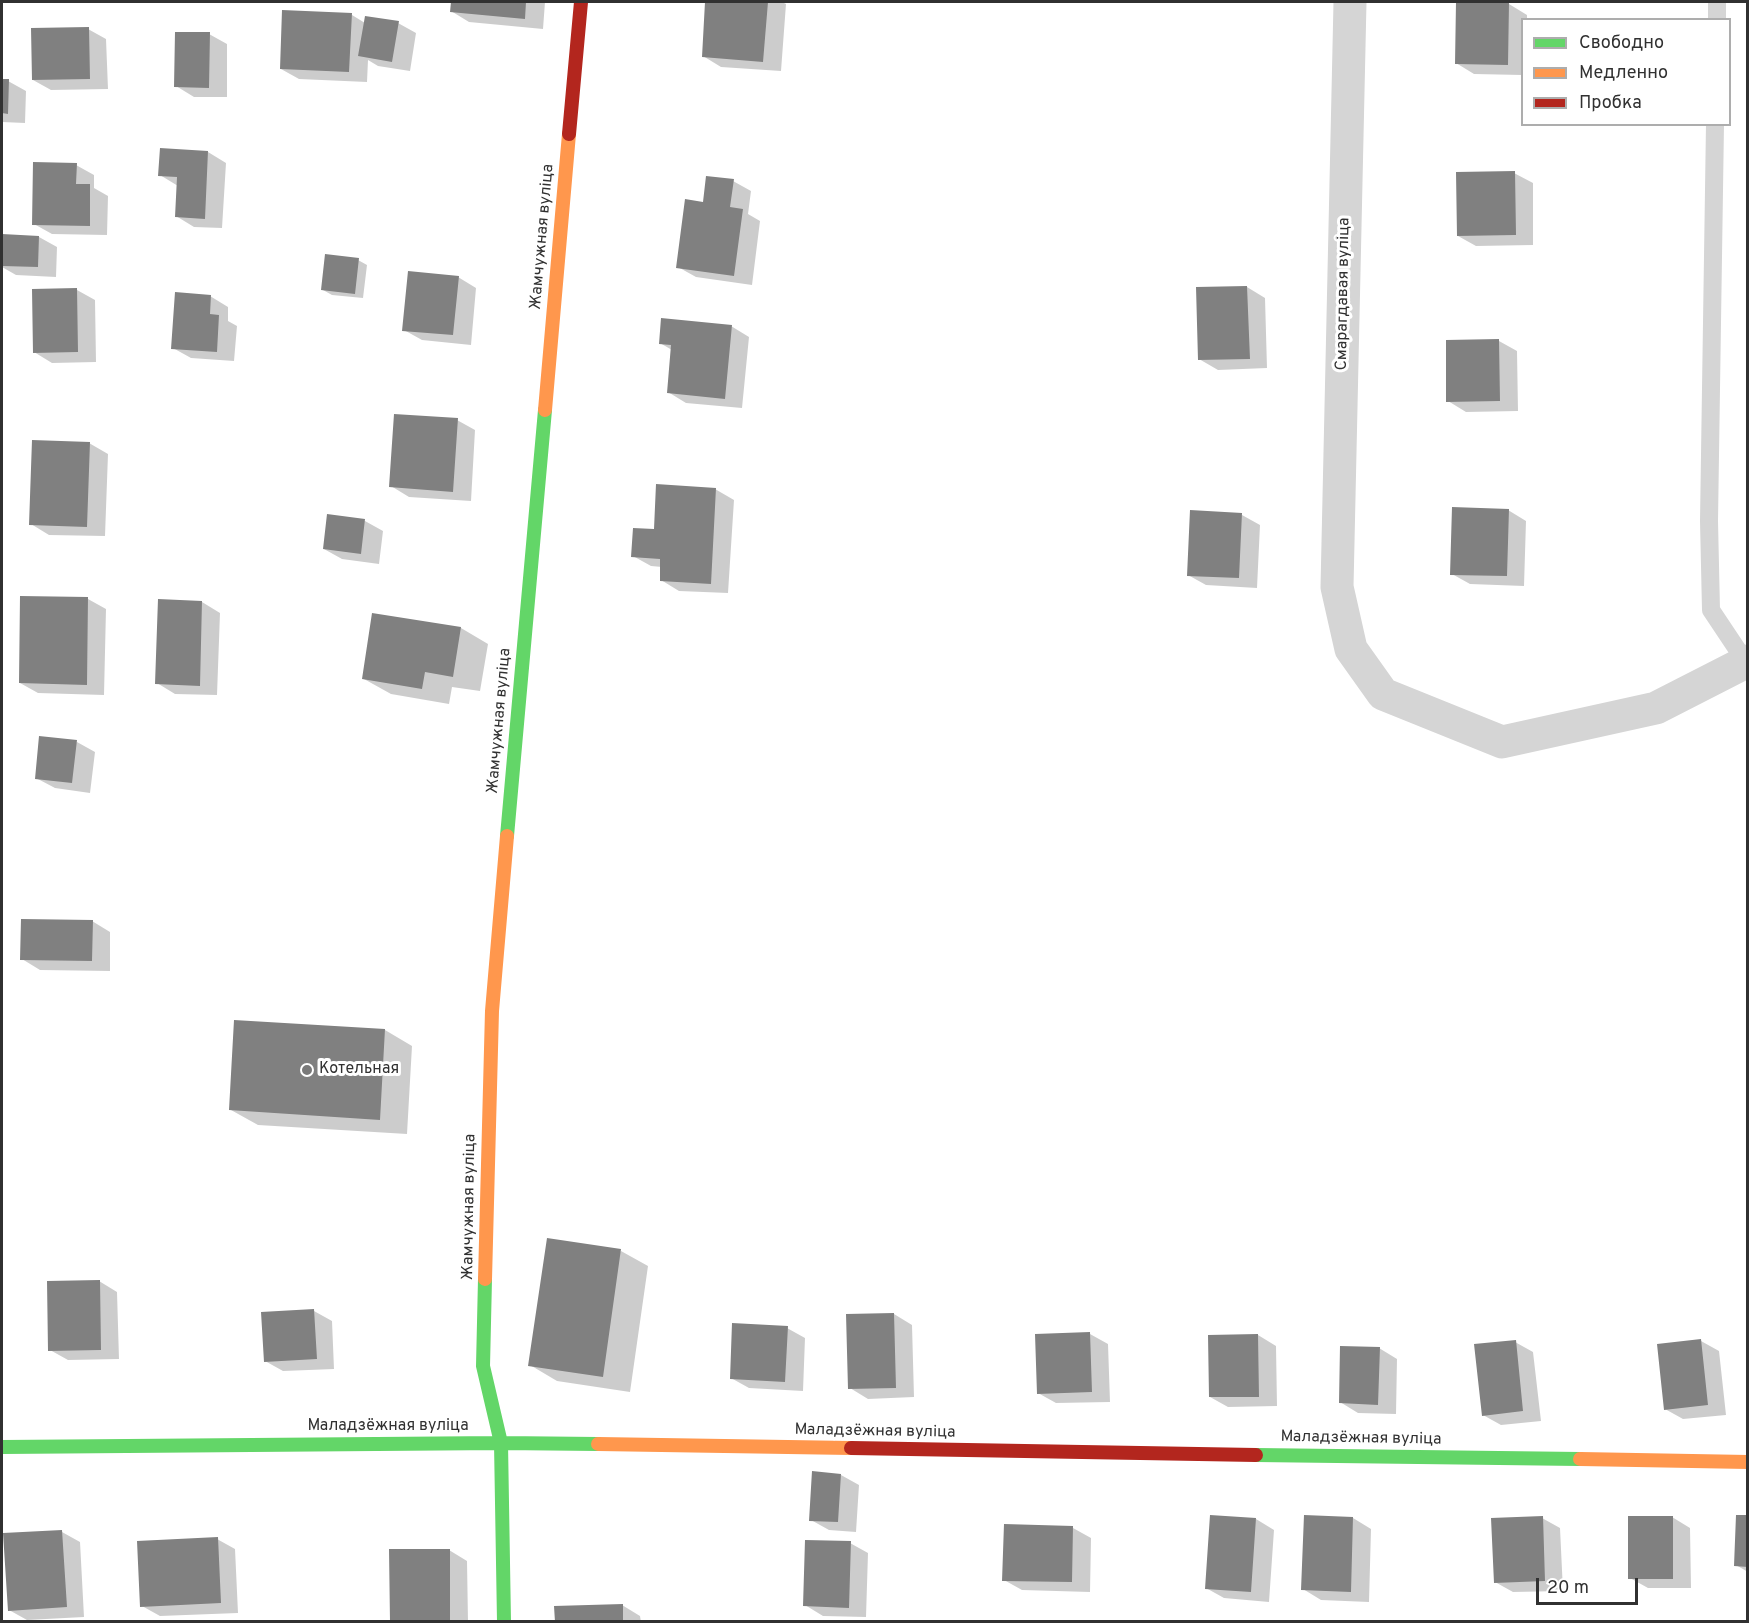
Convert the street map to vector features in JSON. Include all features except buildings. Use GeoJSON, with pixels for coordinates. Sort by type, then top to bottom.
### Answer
{"type":"FeatureCollection","features":[{"type":"Feature","properties":{"kind":"street","name":"Жамчужная вуліца"},"geometry":{"type":"LineString","coordinates":[[504,1622],[501,1443],[483,1366],[492,1011],[581,2]]}},
{"type":"Feature","properties":{"kind":"street","name":"Смарагдавая вуліца"},"geometry":{"type":"LineString","coordinates":[[1350,2],[1337,587],[1351,649],[1383,694],[1502,742],[1656,708],[1746,661]]}},
{"type":"Feature","properties":{"kind":"street","name":"Маладзёжная вуліца"},"geometry":{"type":"LineString","coordinates":[[2,1447],[501,1443],[1748,1462]]}},
{"type":"Feature","properties":{"kind":"lane"},"geometry":{"type":"LineString","coordinates":[[1717,2],[1717,18]]}},
{"type":"Feature","properties":{"kind":"lane"},"geometry":{"type":"LineString","coordinates":[[1715,126],[1709,521],[1711,610],[1746,661]]}},
{"type":"Feature","properties":{"kind":"traffic: fast"},"geometry":{"type":"LineString","coordinates":[[507,836],[545,410]]}},
{"type":"Feature","properties":{"kind":"traffic: fast"},"geometry":{"type":"LineString","coordinates":[[485,1279],[483,1366],[501,1443],[504,1622]]}},
{"type":"Feature","properties":{"kind":"traffic: fast"},"geometry":{"type":"LineString","coordinates":[[2,1447],[598,1444]]}},
{"type":"Feature","properties":{"kind":"traffic: fast"},"geometry":{"type":"LineString","coordinates":[[1256,1455],[1580,1459]]}},
{"type":"Feature","properties":{"kind":"traffic: slow"},"geometry":{"type":"LineString","coordinates":[[545,410],[569,134]]}},
{"type":"Feature","properties":{"kind":"traffic: slow"},"geometry":{"type":"LineString","coordinates":[[485,1279],[492,1011],[507,836]]}},
{"type":"Feature","properties":{"kind":"traffic: slow"},"geometry":{"type":"LineString","coordinates":[[598,1444],[851,1448]]}},
{"type":"Feature","properties":{"kind":"traffic: slow"},"geometry":{"type":"LineString","coordinates":[[1580,1459],[1748,1462]]}},
{"type":"Feature","properties":{"kind":"traffic: jam"},"geometry":{"type":"LineString","coordinates":[[569,134],[581,2]]}},
{"type":"Feature","properties":{"kind":"traffic: jam"},"geometry":{"type":"LineString","coordinates":[[851,1448],[1256,1455]]}},
{"type":"Feature","properties":{"kind":"place","name":"Котельная"},"geometry":{"type":"Point","coordinates":[307,1070]}}]}
